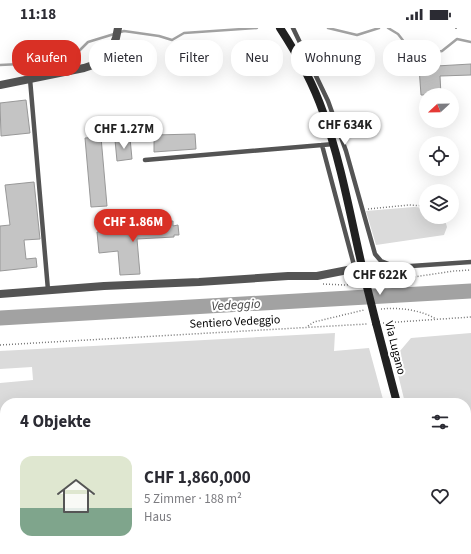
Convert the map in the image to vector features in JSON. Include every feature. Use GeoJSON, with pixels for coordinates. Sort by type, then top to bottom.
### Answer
{"type":"FeatureCollection","features":[{"type":"Feature","properties":{"kind":"main road","name":"Via Lugano"},"geometry":{"type":"LineString","coordinates":[[282,30],[308,78],[323,111],[334,144],[361,270],[396,398]]}},
{"type":"Feature","properties":{"kind":"street"},"geometry":{"type":"LineString","coordinates":[[0,85],[84,68],[99,63],[110,53],[118,28]]}},
{"type":"Feature","properties":{"kind":"street"},"geometry":{"type":"LineString","coordinates":[[0,294],[104,286],[288,276],[317,276],[361,270]]}},
{"type":"Feature","properties":{"kind":"lane"},"geometry":{"type":"LineString","coordinates":[[294,30],[328,101],[346,151],[375,254],[381,261],[396,268],[471,262]]}},
{"type":"Feature","properties":{"kind":"lane"},"geometry":{"type":"LineString","coordinates":[[30,79],[48,290]]}},
{"type":"Feature","properties":{"kind":"lane"},"geometry":{"type":"LineString","coordinates":[[144,160],[334,144]]}},
{"type":"Feature","properties":{"kind":"lane"},"geometry":{"type":"LineString","coordinates":[[322,145],[361,270]]}},
{"type":"Feature","properties":{"kind":"path"},"geometry":{"type":"LineString","coordinates":[[362,209],[408,205],[419,206]]}},
{"type":"Feature","properties":{"kind":"path"},"geometry":{"type":"LineString","coordinates":[[381,261],[379,268],[382,274],[409,278]]}},
{"type":"Feature","properties":{"kind":"path"},"geometry":{"type":"LineString","coordinates":[[372,283],[471,270]]}},
{"type":"Feature","properties":{"kind":"path"},"geometry":{"type":"LineString","coordinates":[[322,284],[358,284]]}},
{"type":"Feature","properties":{"kind":"path","name":"Sentiero Vedeggio"},"geometry":{"type":"LineString","coordinates":[[0,345],[471,317]]}},
{"type":"Feature","properties":{"kind":"shaded area"},"geometry":{"type":"Polygon","coordinates":[[[419,207],[419,224],[446,224],[447,227],[444,235],[376,245],[366,211],[419,207]]]}},
{"type":"Feature","properties":{"kind":"shaded area"},"geometry":{"type":"Polygon","coordinates":[[[335,333],[334,351],[369,348],[383,398],[0,398],[0,383],[33,380],[32,367],[0,369],[0,351],[335,333]]]}},
{"type":"Feature","properties":{"kind":"shaded area"},"geometry":{"type":"Polygon","coordinates":[[[471,333],[471,398],[404,398],[394,358],[411,338],[471,333]]]}},
{"type":"Feature","properties":{"kind":"building"},"geometry":{"type":"Polygon","coordinates":[[[471,64],[471,75],[441,76],[441,66],[471,64]]]}},
{"type":"Feature","properties":{"kind":"building"},"geometry":{"type":"Polygon","coordinates":[[[420,76],[440,76],[441,88],[420,88],[420,76]]]}},
{"type":"Feature","properties":{"kind":"building"},"geometry":{"type":"Polygon","coordinates":[[[26,100],[30,133],[1,136],[0,103],[26,100]]]}},
{"type":"Feature","properties":{"kind":"building"},"geometry":{"type":"Polygon","coordinates":[[[195,134],[196,149],[154,152],[154,135],[195,134]]]}},
{"type":"Feature","properties":{"kind":"building"},"geometry":{"type":"Polygon","coordinates":[[[101,137],[107,206],[91,207],[85,138],[101,137]]]}},
{"type":"Feature","properties":{"kind":"building"},"geometry":{"type":"Polygon","coordinates":[[[130,138],[132,159],[117,161],[115,140],[130,138]]]}},
{"type":"Feature","properties":{"kind":"building"},"geometry":{"type":"Polygon","coordinates":[[[34,182],[40,239],[24,240],[26,259],[36,258],[37,267],[0,271],[0,226],[10,225],[5,185],[34,182]]]}},
{"type":"Feature","properties":{"kind":"building"},"geometry":{"type":"Polygon","coordinates":[[[173,221],[173,226],[178,225],[179,235],[174,235],[174,237],[137,239],[140,274],[120,275],[118,251],[99,253],[97,232],[144,229],[144,223],[173,221]]]}},
{"type":"Feature","properties":{"kind":"waterway"},"geometry":{"type":"LineString","coordinates":[[0,65],[41,63],[75,55],[88,42],[124,31],[159,36],[172,40],[184,33],[257,28]]}},
{"type":"Feature","properties":{"kind":"waterway"},"geometry":{"type":"LineString","coordinates":[[328,28],[357,35],[379,28]]}},
{"type":"Feature","properties":{"kind":"waterway"},"geometry":{"type":"LineString","coordinates":[[388,28],[398,34],[412,52],[428,54],[442,51],[457,39],[471,42]]}},
{"type":"Feature","properties":{"kind":"waterway","name":"Vedeggio"},"geometry":{"type":"LineString","coordinates":[[0,318],[471,291]]}}]}
